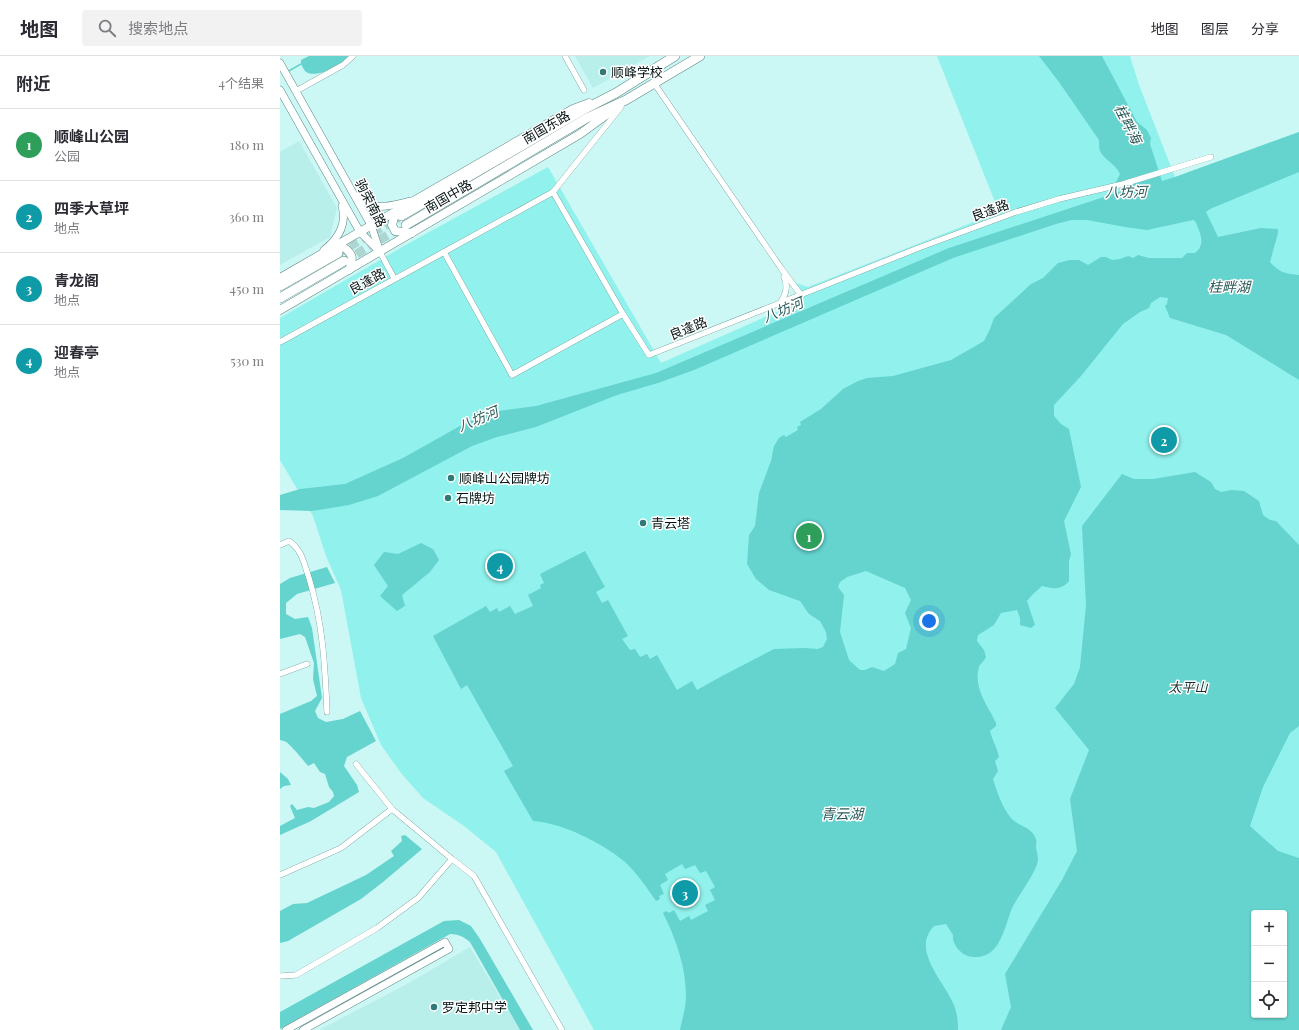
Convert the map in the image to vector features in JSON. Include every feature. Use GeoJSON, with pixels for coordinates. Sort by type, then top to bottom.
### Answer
{"type":"FeatureCollection","features":[{"type":"Feature","properties":{"kind":"highway","name":"南国东路"},"geometry":{"type":"LineString","coordinates":[[402,211],[616,93],[675,56]]}},
{"type":"Feature","properties":{"kind":"highway","name":"南国东路"},"geometry":{"type":"LineString","coordinates":[[406,225],[588,118],[626,100],[700,56]]}},
{"type":"Feature","properties":{"kind":"highway"},"geometry":{"type":"LineString","coordinates":[[280,286],[338,253]]}},
{"type":"Feature","properties":{"kind":"highway"},"geometry":{"type":"LineString","coordinates":[[280,298],[344,261]]}},
{"type":"Feature","properties":{"kind":"main road","name":"南国中路"},"geometry":{"type":"LineString","coordinates":[[280,278],[371,225],[402,211],[415,200],[573,109],[616,93]]}},
{"type":"Feature","properties":{"kind":"main road","name":"南国中路"},"geometry":{"type":"LineString","coordinates":[[280,310],[580,134],[626,100]]}},
{"type":"Feature","properties":{"kind":"main road"},"geometry":{"type":"LineString","coordinates":[[402,211],[394,214],[392,225],[395,231],[412,233]]}},
{"type":"Feature","properties":{"kind":"main road"},"geometry":{"type":"LineString","coordinates":[[326,252],[343,247],[349,251],[352,260],[349,270]]}},
{"type":"Feature","properties":{"kind":"street"},"geometry":{"type":"LineString","coordinates":[[296,91],[343,65],[353,56]]}},
{"type":"Feature","properties":{"kind":"street"},"geometry":{"type":"LineString","coordinates":[[565,56],[584,90]]}},
{"type":"Feature","properties":{"kind":"street","name":"驹荣南路"},"geometry":{"type":"LineString","coordinates":[[284,69],[371,225],[380,252]]}},
{"type":"Feature","properties":{"kind":"street"},"geometry":{"type":"LineString","coordinates":[[654,83],[801,295]]}},
{"type":"Feature","properties":{"kind":"street","name":"驹荣南路"},"geometry":{"type":"LineString","coordinates":[[280,90],[360,232],[380,252]]}},
{"type":"Feature","properties":{"kind":"street"},"geometry":{"type":"LineString","coordinates":[[444,252],[512,375],[623,314],[553,192],[626,100]]}},
{"type":"Feature","properties":{"kind":"street","name":"良逢路"},"geometry":{"type":"LineString","coordinates":[[623,314],[649,355],[921,247],[1016,212],[1059,199],[1123,184],[1211,157]]}},
{"type":"Feature","properties":{"kind":"street"},"geometry":{"type":"LineString","coordinates":[[348,185],[365,203],[371,205],[385,206],[415,200]]}},
{"type":"Feature","properties":{"kind":"street"},"geometry":{"type":"LineString","coordinates":[[311,261],[334,241],[341,229],[344,214],[336,190]]}},
{"type":"Feature","properties":{"kind":"street","name":"良逢路"},"geometry":{"type":"LineString","coordinates":[[280,342],[553,192]]}},
{"type":"Feature","properties":{"kind":"street"},"geometry":{"type":"LineString","coordinates":[[380,252],[394,278]]}},
{"type":"Feature","properties":{"kind":"street"},"geometry":{"type":"LineString","coordinates":[[781,268],[787,282],[785,296],[781,303]]}},
{"type":"Feature","properties":{"kind":"street"},"geometry":{"type":"LineString","coordinates":[[280,545],[289,541],[296,546],[302,555],[307,571],[321,628],[327,712]]}},
{"type":"Feature","properties":{"kind":"street"},"geometry":{"type":"LineString","coordinates":[[280,674],[307,664]]}},
{"type":"Feature","properties":{"kind":"street"},"geometry":{"type":"LineString","coordinates":[[356,764],[392,809],[474,876],[562,1030]]}},
{"type":"Feature","properties":{"kind":"street"},"geometry":{"type":"LineString","coordinates":[[280,875],[341,848],[392,809]]}},
{"type":"Feature","properties":{"kind":"street"},"geometry":{"type":"LineString","coordinates":[[280,976],[296,975],[378,928],[418,898],[452,859]]}},
{"type":"Feature","properties":{"kind":"street"},"geometry":{"type":"LineString","coordinates":[[286,1030],[445,942],[449,949],[302,1030]]}},
{"type":"Feature","properties":{"kind":"shaded area"},"geometry":{"type":"Polygon","coordinates":[[[309,56],[351,56],[330,70],[317,74],[311,74],[306,72],[301,64],[301,60],[309,56]]]}},
{"type":"Feature","properties":{"kind":"shaded area","name":"顺峰学校"},"geometry":{"type":"Polygon","coordinates":[[[575,56],[650,56],[593,88],[575,56]]]}},
{"type":"Feature","properties":{"kind":"shaded area","name":"青云湖"},"geometry":{"type":"Polygon","coordinates":[[[1039,56],[1102,56],[1137,122],[1147,130],[1151,138],[1150,144],[1162,181],[1299,132],[1299,172],[1206,212],[1218,237],[1261,228],[1278,229],[1270,262],[1283,272],[1299,275],[1299,380],[1226,335],[1170,318],[1165,306],[1168,298],[1160,297],[1151,303],[1149,308],[1140,312],[1123,324],[1081,376],[1054,405],[1054,416],[1061,424],[1069,429],[1081,487],[1064,521],[1071,554],[1069,561],[1069,581],[1063,586],[1057,588],[1042,586],[1027,601],[1035,625],[1031,628],[1020,625],[1020,618],[1017,610],[1001,613],[994,625],[978,635],[977,641],[984,650],[986,657],[979,667],[978,682],[982,696],[996,723],[996,726],[990,731],[999,757],[995,761],[998,771],[993,779],[1000,799],[1008,814],[1014,821],[1028,829],[1034,835],[1038,860],[1037,865],[1013,906],[1001,938],[992,951],[977,957],[964,954],[956,946],[953,935],[946,924],[934,926],[928,935],[926,945],[927,955],[954,1006],[957,1016],[958,1030],[680,1030],[685,1009],[686,985],[676,943],[663,913],[666,911],[669,913],[674,910],[680,921],[689,916],[691,920],[708,911],[705,905],[715,900],[710,890],[715,887],[706,871],[700,873],[695,865],[685,869],[682,864],[665,874],[668,880],[660,885],[664,894],[659,896],[660,899],[656,901],[629,866],[616,855],[582,835],[557,826],[533,821],[504,771],[513,766],[467,685],[461,689],[433,636],[486,606],[490,612],[497,608],[499,612],[510,606],[515,614],[533,606],[528,595],[541,588],[540,585],[544,583],[540,574],[585,551],[605,587],[596,592],[602,603],[608,600],[628,636],[622,639],[630,650],[635,649],[640,657],[647,654],[650,659],[657,655],[677,690],[692,681],[697,690],[774,649],[818,649],[823,647],[827,639],[826,632],[820,621],[809,614],[800,601],[769,590],[756,579],[747,564],[749,535],[755,526],[759,493],[771,461],[774,446],[779,438],[784,435],[786,437],[798,430],[797,427],[801,425],[800,422],[821,409],[843,389],[858,381],[867,378],[893,376],[951,360],[984,341],[994,318],[1031,284],[1043,278],[1058,263],[1070,260],[1079,260],[1088,265],[1101,257],[1106,257],[1112,260],[1128,256],[1133,258],[1138,255],[1149,258],[1182,258],[1187,253],[1195,253],[1201,244],[1201,238],[1196,222],[1193,220],[1147,230],[1087,220],[1071,220],[1056,224],[953,258],[694,370],[658,383],[617,395],[536,427],[497,437],[472,446],[378,496],[349,505],[312,511],[280,510],[280,495],[300,489],[345,484],[403,458],[460,426],[491,412],[536,406],[656,373],[949,248],[1122,191],[1116,182],[1120,174],[1118,170],[1104,157],[1100,150],[1099,140],[1039,56]],[[866,571],[847,577],[840,582],[838,587],[844,595],[840,632],[849,660],[860,670],[865,670],[872,667],[884,671],[895,664],[898,653],[906,649],[911,628],[905,613],[911,600],[905,588],[866,571]]]}},
{"type":"Feature","properties":{"kind":"shaded area"},"geometry":{"type":"Polygon","coordinates":[[[299,141],[337,208],[330,237],[280,265],[280,152],[299,141]]]}},
{"type":"Feature","properties":{"kind":"shaded area","name":"太平山"},"geometry":{"type":"Polygon","coordinates":[[[1195,472],[1211,482],[1215,489],[1221,492],[1231,490],[1244,491],[1259,501],[1263,515],[1270,520],[1276,521],[1299,545],[1299,726],[1290,733],[1263,787],[1250,826],[1278,851],[1299,858],[1299,1030],[1001,1030],[1011,1007],[1005,974],[1062,880],[1077,851],[1070,799],[1089,750],[1055,708],[1074,684],[1080,667],[1086,605],[1082,526],[1122,474],[1134,479],[1153,479],[1195,472]]]}},
{"type":"Feature","properties":{"kind":"shaded area"},"geometry":{"type":"Polygon","coordinates":[[[421,543],[433,549],[439,560],[430,572],[402,595],[405,606],[397,611],[380,596],[388,586],[374,565],[384,552],[398,554],[421,543]]]}},
{"type":"Feature","properties":{"kind":"shaded area"},"geometry":{"type":"Polygon","coordinates":[[[327,567],[335,583],[297,594],[286,603],[286,614],[295,619],[308,617],[312,628],[322,698],[315,711],[318,718],[326,722],[343,719],[360,711],[376,741],[347,757],[344,766],[357,785],[359,792],[311,821],[280,835],[280,826],[295,818],[290,806],[292,804],[297,810],[308,807],[314,808],[329,802],[334,796],[329,787],[325,774],[320,772],[314,763],[308,766],[288,743],[280,740],[280,714],[311,701],[317,696],[313,679],[314,663],[305,637],[300,634],[280,639],[280,584],[290,578],[327,567]]]}},
{"type":"Feature","properties":{"kind":"shaded area"},"geometry":{"type":"Polygon","coordinates":[[[280,772],[288,779],[291,785],[284,786],[280,789],[280,772]]]}},
{"type":"Feature","properties":{"kind":"shaded area"},"geometry":{"type":"Polygon","coordinates":[[[405,835],[422,849],[361,899],[288,941],[280,943],[280,911],[293,904],[307,903],[366,875],[394,856],[391,851],[402,841],[401,836],[405,835]]]}},
{"type":"Feature","properties":{"kind":"shaded area"},"geometry":{"type":"Polygon","coordinates":[[[459,920],[471,926],[480,939],[533,1030],[520,1030],[470,942],[461,936],[450,934],[280,1029],[280,1012],[444,921],[459,920]]]}},
{"type":"Feature","properties":{"kind":"shaded area","name":"罗定邦中学"},"geometry":{"type":"Polygon","coordinates":[[[470,947],[520,1030],[319,1030],[407,984],[470,947]]]}},
{"type":"Feature","properties":{"kind":"green space"},"geometry":{"type":"Polygon","coordinates":[[[937,56],[1130,56],[1139,85],[1175,177],[1299,132],[1299,1030],[594,1030],[496,852],[464,826],[423,798],[401,773],[381,745],[361,698],[341,590],[326,556],[313,516],[280,460],[280,318],[411,242],[548,167],[661,363],[790,306],[798,300],[796,283],[808,287],[999,212],[937,56]]]}},
{"type":"Feature","properties":{"kind":"waterway"},"geometry":{"type":"LineString","coordinates":[[287,72],[301,64]]}},
{"type":"Feature","properties":{"kind":"tunnel"},"geometry":{"type":"LineString","coordinates":[[338,253],[398,218]]}},
{"type":"Feature","properties":{"kind":"tunnel"},"geometry":{"type":"LineString","coordinates":[[345,261],[401,227]]}},
{"type":"Feature","properties":{"kind":"place","name":"顺峰学校"},"geometry":{"type":"Point","coordinates":[603,72]}},
{"type":"Feature","properties":{"kind":"place","name":"四季大草坪"},"geometry":{"type":"Point","coordinates":[1164,440]}},
{"type":"Feature","properties":{"kind":"place","name":"顺峰山公园牌坊"},"geometry":{"type":"Point","coordinates":[451,478]}},
{"type":"Feature","properties":{"kind":"place","name":"石牌坊"},"geometry":{"type":"Point","coordinates":[448,498]}},
{"type":"Feature","properties":{"kind":"place","name":"青云塔"},"geometry":{"type":"Point","coordinates":[643,523]}},
{"type":"Feature","properties":{"kind":"place","name":"顺峰山公园"},"geometry":{"type":"Point","coordinates":[809,536]}},
{"type":"Feature","properties":{"kind":"place","name":"迎春亭"},"geometry":{"type":"Point","coordinates":[500,566]}},
{"type":"Feature","properties":{"kind":"place","name":"青龙阁"},"geometry":{"type":"Point","coordinates":[685,893]}},
{"type":"Feature","properties":{"kind":"place","name":"罗定邦中学"},"geometry":{"type":"Point","coordinates":[434,1007]}},
{"type":"Feature","properties":{"kind":"water label","name":"桂畔海"},"geometry":{"type":"Point","coordinates":[1128,124]}},
{"type":"Feature","properties":{"kind":"water label","name":"八坊河"},"geometry":{"type":"Point","coordinates":[1126,192]}},
{"type":"Feature","properties":{"kind":"water label","name":"桂畔湖"},"geometry":{"type":"Point","coordinates":[1229,287]}},
{"type":"Feature","properties":{"kind":"water label","name":"八坊河"},"geometry":{"type":"Point","coordinates":[783,310]}},
{"type":"Feature","properties":{"kind":"water label","name":"八坊河"},"geometry":{"type":"Point","coordinates":[478,419]}}]}
